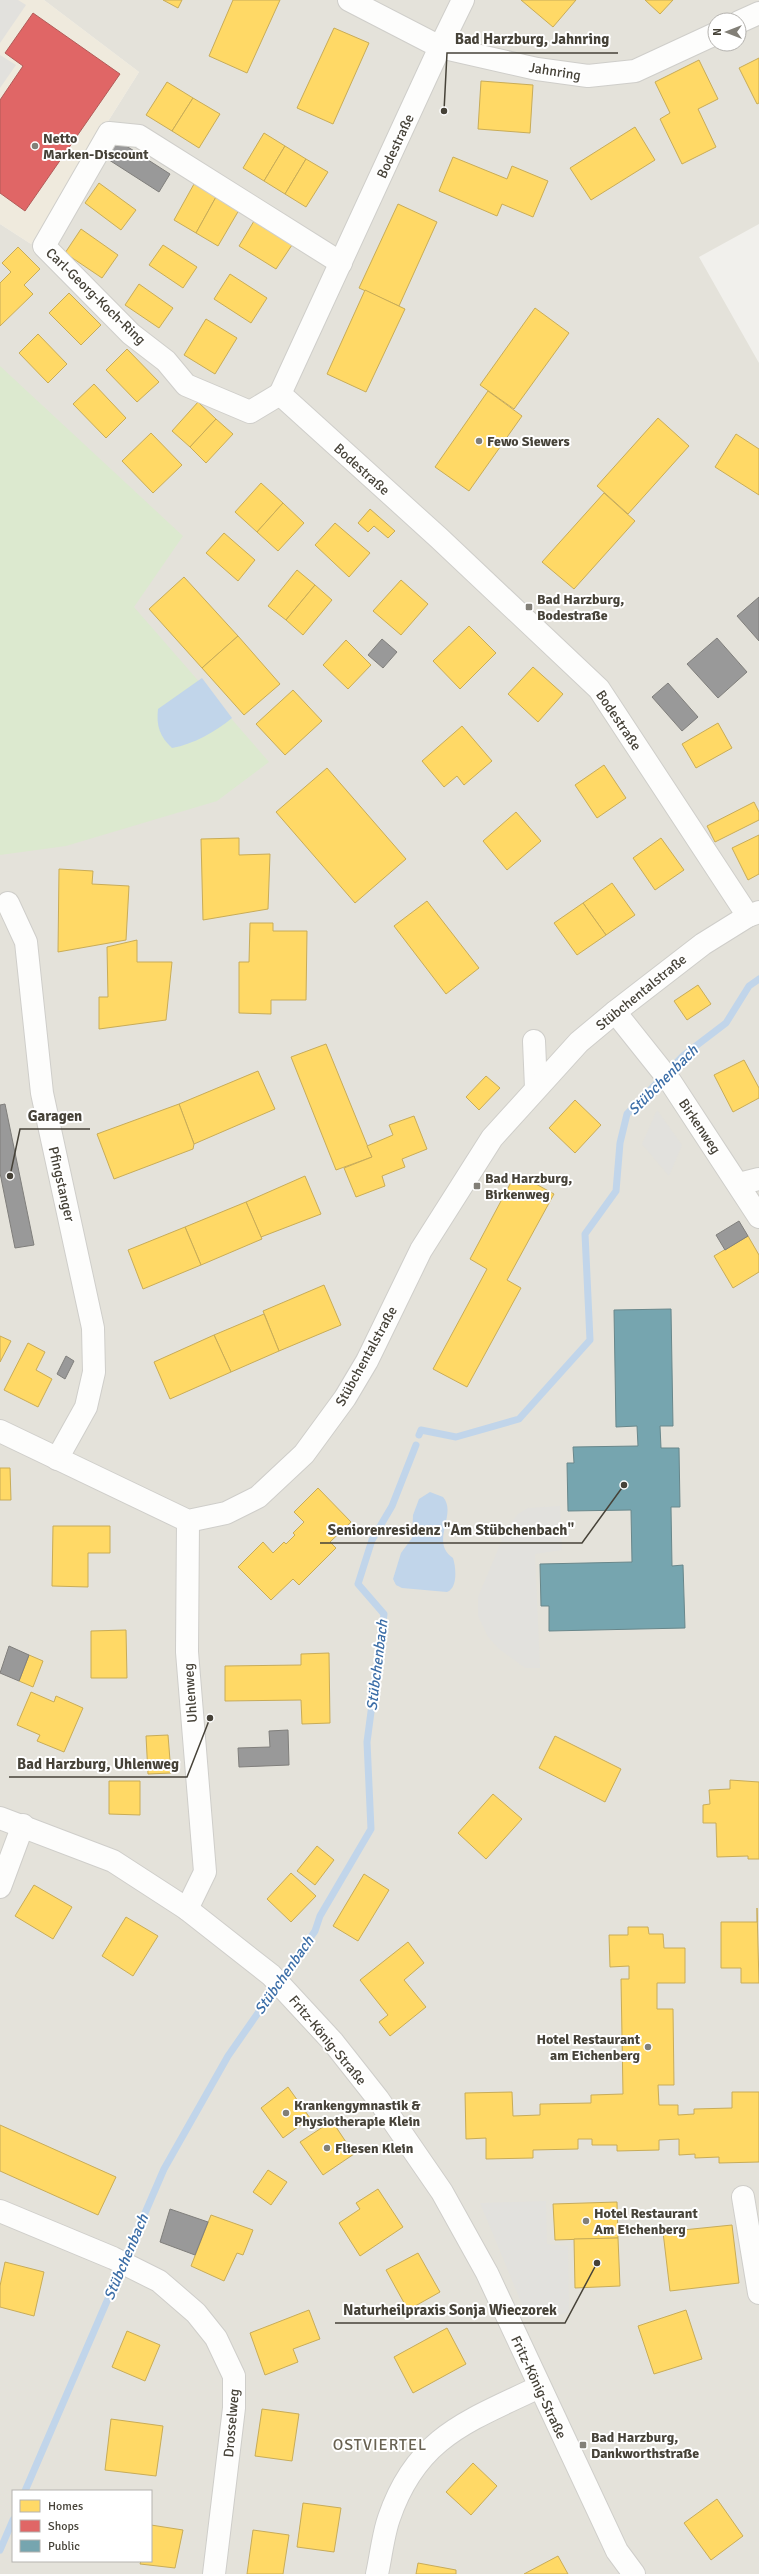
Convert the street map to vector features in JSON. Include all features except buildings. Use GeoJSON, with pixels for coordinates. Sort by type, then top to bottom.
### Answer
{"type":"FeatureCollection","features":[{"type":"Feature","properties":{"kind":"street"},"geometry":{"type":"LineString","coordinates":[[349,0],[440,47],[463,0]]}},
{"type":"Feature","properties":{"kind":"street"},"geometry":{"type":"LineString","coordinates":[[747,18],[759,13]]}},
{"type":"Feature","properties":{"kind":"street","name":"Jahnring"},"geometry":{"type":"LineString","coordinates":[[440,47],[537,69],[588,76],[635,71],[707,38]]}},
{"type":"Feature","properties":{"kind":"street","name":"Bodestraße"},"geometry":{"type":"LineString","coordinates":[[440,47],[280,394],[439,538],[599,689],[753,914]]}},
{"type":"Feature","properties":{"kind":"street","name":"Carl-Georg-Koch-Ring"},"geometry":{"type":"LineString","coordinates":[[280,394],[250,412],[186,385],[166,361],[131,334],[44,246],[109,133],[139,136],[340,263]]}},
{"type":"Feature","properties":{"kind":"street","name":"Pfingstanger"},"geometry":{"type":"LineString","coordinates":[[8,903],[26,942],[42,1093],[93,1328],[94,1372],[86,1407],[57,1459]]}},
{"type":"Feature","properties":{"kind":"street","name":"Stübchentalstraße"},"geometry":{"type":"LineString","coordinates":[[188,1521],[226,1512],[258,1497],[304,1454],[345,1398],[366,1361],[421,1250],[488,1144],[536,1088],[579,1042],[615,1012],[703,944],[753,914]]}},
{"type":"Feature","properties":{"kind":"street","name":"Birkenweg"},"geometry":{"type":"LineString","coordinates":[[615,1012],[749,1181],[759,1217]]}},
{"type":"Feature","properties":{"kind":"street"},"geometry":{"type":"LineString","coordinates":[[534,1041],[536,1088]]}},
{"type":"Feature","properties":{"kind":"street"},"geometry":{"type":"LineString","coordinates":[[0,1432],[188,1521]]}},
{"type":"Feature","properties":{"kind":"street","name":"Uhlenweg"},"geometry":{"type":"LineString","coordinates":[[187,1909],[205,1872],[187,1652],[188,1521]]}},
{"type":"Feature","properties":{"kind":"street","name":"Fritz-König-Straße"},"geometry":{"type":"LineString","coordinates":[[0,1818],[114,1861],[187,1909],[271,1975],[333,2042],[378,2099],[442,2192],[487,2273],[617,2551],[634,2574]]}},
{"type":"Feature","properties":{"kind":"street"},"geometry":{"type":"LineString","coordinates":[[0,1887],[23,1826]]}},
{"type":"Feature","properties":{"kind":"street"},"geometry":{"type":"LineString","coordinates":[[743,2197],[759,2294]]}},
{"type":"Feature","properties":{"kind":"street","name":"Drosselweg"},"geometry":{"type":"LineString","coordinates":[[0,2211],[122,2263],[159,2282],[196,2313],[216,2338],[234,2376],[234,2408],[214,2574]]}},
{"type":"Feature","properties":{"kind":"street"},"geometry":{"type":"LineString","coordinates":[[377,2574],[389,2518],[408,2477],[426,2451],[454,2429],[539,2387]]}},
{"type":"Feature","properties":{"kind":"shaded area","name":"Netto Marken-Discount"},"geometry":{"type":"Polygon","coordinates":[[[0,0],[44,0],[139,72],[31,244],[0,224],[0,0]]]}},
{"type":"Feature","properties":{"kind":"shaded area"},"geometry":{"type":"Polygon","coordinates":[[[0,0],[18,0],[26,5],[0,43],[0,0]]]}},
{"type":"Feature","properties":{"kind":"shaded area"},"geometry":{"type":"Polygon","coordinates":[[[44,0],[759,0],[759,224],[699,257],[759,363],[759,2574],[0,2574],[0,224],[31,244],[139,72],[44,0]]]}},
{"type":"Feature","properties":{"kind":"shaded area"},"geometry":{"type":"Polygon","coordinates":[[[0,55],[16,65],[0,88],[0,55]]]}},
{"type":"Feature","properties":{"kind":"shaded area"},"geometry":{"type":"Polygon","coordinates":[[[657,1110],[682,1145],[669,1176],[642,1144],[657,1110]]]}},
{"type":"Feature","properties":{"kind":"shaded area"},"geometry":{"type":"Polygon","coordinates":[[[560,1506],[562,1550],[535,1554],[540,1668],[525,1668],[499,1649],[488,1637],[478,1616],[478,1597],[507,1528],[518,1514],[528,1508],[560,1506]]]}},
{"type":"Feature","properties":{"kind":"shaded area"},"geometry":{"type":"Polygon","coordinates":[[[546,2201],[547,2244],[568,2246],[569,2313],[528,2319],[480,2203],[546,2201]]]}},
{"type":"Feature","properties":{"kind":"green space"},"geometry":{"type":"Polygon","coordinates":[[[0,366],[183,536],[134,607],[269,762],[217,801],[66,846],[0,855],[0,366]]]}},
{"type":"Feature","properties":{"kind":"water"},"geometry":{"type":"Polygon","coordinates":[[[202,678],[232,718],[204,737],[188,744],[172,748],[164,740],[158,726],[158,709],[202,678]]]}},
{"type":"Feature","properties":{"kind":"water"},"geometry":{"type":"Polygon","coordinates":[[[430,1492],[443,1497],[447,1504],[448,1511],[443,1544],[446,1551],[453,1558],[455,1567],[455,1582],[451,1590],[447,1592],[402,1588],[396,1585],[393,1579],[401,1553],[412,1538],[413,1515],[419,1499],[430,1492]]]}},
{"type":"Feature","properties":{"kind":"waterway","name":"Stübchenbach"},"geometry":{"type":"LineString","coordinates":[[419,1435],[421,1430],[456,1437],[519,1419],[590,1340],[585,1234],[616,1191],[620,1143],[627,1114],[684,1055],[726,1023],[749,986],[759,979]]}},
{"type":"Feature","properties":{"kind":"waterway","name":"Stübchenbach"},"geometry":{"type":"LineString","coordinates":[[25,2490],[164,2169],[228,2056],[315,1931],[320,1916],[371,1829],[367,1742],[384,1614],[358,1584],[372,1540],[392,1506],[416,1445]]}},
{"type":"Feature","properties":{"kind":"waterway","name":"Stübchenbach"},"geometry":{"type":"LineString","coordinates":[[0,2550],[12,2522]]}},
{"type":"Feature","properties":{"kind":"place","name":"Bad Harzburg, Jahnring"},"geometry":{"type":"Point","coordinates":[444,111]}},
{"type":"Feature","properties":{"kind":"place","name":"Netto Marken-Discount"},"geometry":{"type":"Point","coordinates":[35,146]}},
{"type":"Feature","properties":{"kind":"place","name":"Fewo Siewers"},"geometry":{"type":"Point","coordinates":[479,441]}},
{"type":"Feature","properties":{"kind":"place","name":"Bad Harzburg, Bodestraße"},"geometry":{"type":"Point","coordinates":[529,607]}},
{"type":"Feature","properties":{"kind":"place","name":"Garagen"},"geometry":{"type":"Point","coordinates":[10,1176]}},
{"type":"Feature","properties":{"kind":"place","name":"Bad Harzburg, Birkenweg"},"geometry":{"type":"Point","coordinates":[477,1186]}},
{"type":"Feature","properties":{"kind":"place","name":"Seniorenresidenz \"Am Stübchenbach\""},"geometry":{"type":"Point","coordinates":[624,1485]}},
{"type":"Feature","properties":{"kind":"place","name":"Bad Harzburg, Uhlenweg"},"geometry":{"type":"Point","coordinates":[210,1718]}},
{"type":"Feature","properties":{"kind":"place","name":"Hotel Restaurant am Eichenberg"},"geometry":{"type":"Point","coordinates":[648,2047]}},
{"type":"Feature","properties":{"kind":"place","name":"Krankengymnastik & Physiotherapie Klein"},"geometry":{"type":"Point","coordinates":[286,2113]}},
{"type":"Feature","properties":{"kind":"place","name":"Fliesen Klein"},"geometry":{"type":"Point","coordinates":[327,2148]}},
{"type":"Feature","properties":{"kind":"place","name":"Hotel Restaurant Am Eichenberg"},"geometry":{"type":"Point","coordinates":[586,2221]}},
{"type":"Feature","properties":{"kind":"place","name":"Naturheilpraxis Sonja Wieczorek"},"geometry":{"type":"Point","coordinates":[597,2263]}},
{"type":"Feature","properties":{"kind":"place","name":"Bad Harzburg, Dankworthstraße"},"geometry":{"type":"Point","coordinates":[583,2445]}},
{"type":"Feature","properties":{"kind":"district","name":"OSTVIERTEL"},"geometry":{"type":"Point","coordinates":[380,2444]}}]}
